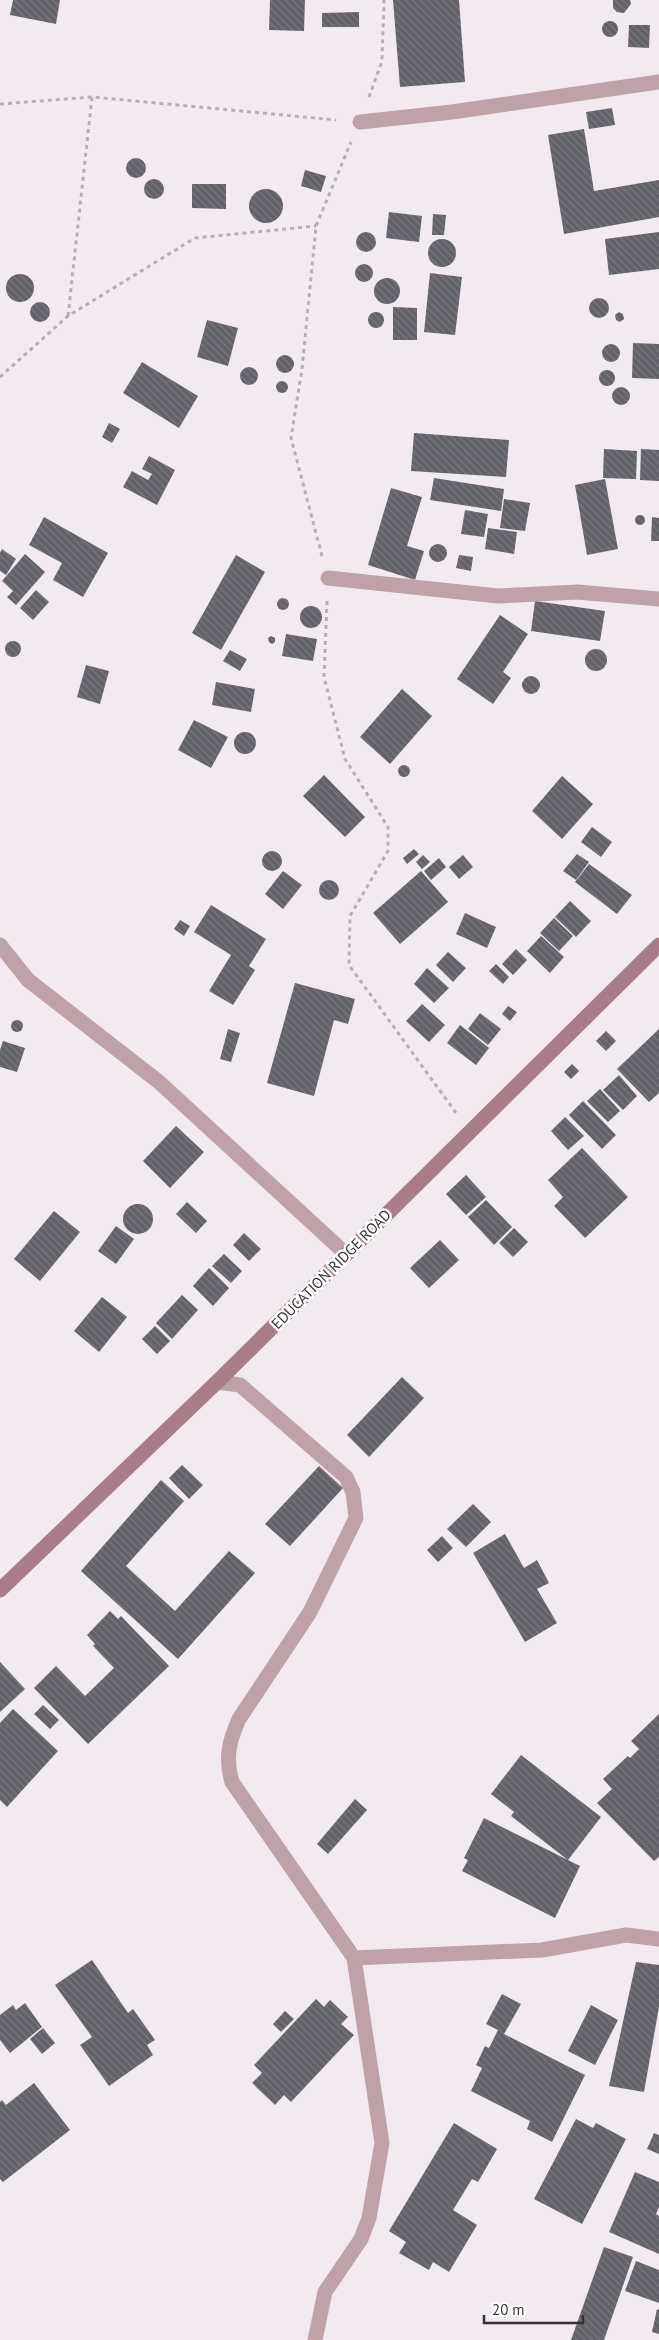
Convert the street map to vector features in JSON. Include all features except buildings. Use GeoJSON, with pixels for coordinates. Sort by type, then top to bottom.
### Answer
{"type":"FeatureCollection","features":[{"type":"Feature","properties":{"kind":"main road","name":"EDUCATION RIDGE ROAD"},"geometry":{"type":"LineString","coordinates":[[0,1590],[217,1382],[659,945]]}},
{"type":"Feature","properties":{"kind":"street"},"geometry":{"type":"LineString","coordinates":[[360,122],[471,110],[659,82]]}},
{"type":"Feature","properties":{"kind":"street"},"geometry":{"type":"LineString","coordinates":[[328,578],[498,596],[577,592],[659,599]]}},
{"type":"Feature","properties":{"kind":"street"},"geometry":{"type":"LineString","coordinates":[[0,945],[28,980],[160,1082],[346,1254]]}},
{"type":"Feature","properties":{"kind":"street"},"geometry":{"type":"LineString","coordinates":[[217,1382],[240,1385],[346,1477],[352,1492],[356,1518],[310,1612],[239,1719],[231,1738],[228,1768],[232,1782],[354,1958],[382,2143],[369,2218],[361,2239],[325,2292],[315,2340]]}},
{"type":"Feature","properties":{"kind":"street"},"geometry":{"type":"LineString","coordinates":[[354,1958],[542,1950],[626,1935],[659,1939]]}},
{"type":"Feature","properties":{"kind":"path"},"geometry":{"type":"LineString","coordinates":[[68,316],[92,97]]}},
{"type":"Feature","properties":{"kind":"path"},"geometry":{"type":"LineString","coordinates":[[0,104],[92,97],[360,122]]}},
{"type":"Feature","properties":{"kind":"path"},"geometry":{"type":"LineString","coordinates":[[0,378],[68,316],[195,238],[316,226]]}}]}
